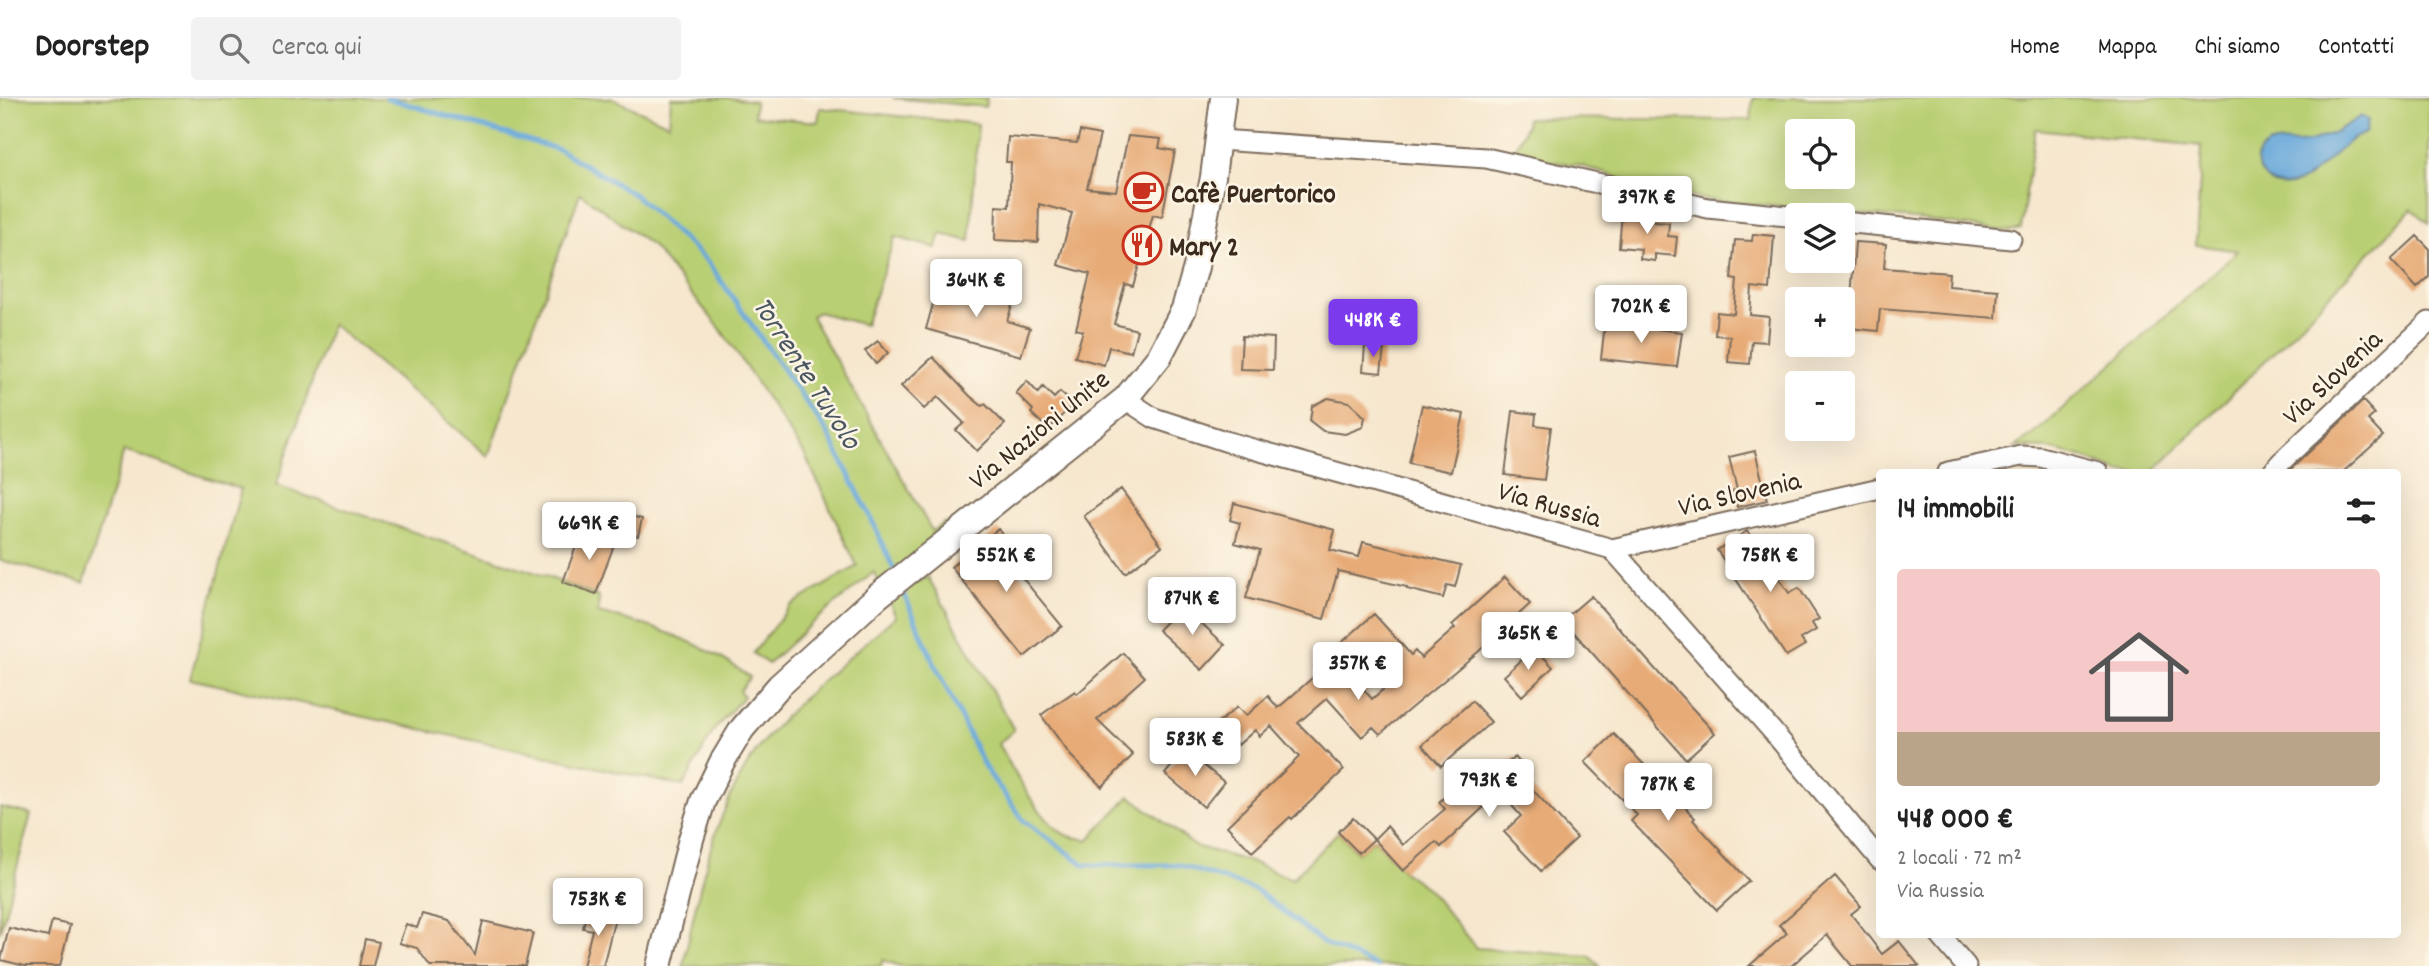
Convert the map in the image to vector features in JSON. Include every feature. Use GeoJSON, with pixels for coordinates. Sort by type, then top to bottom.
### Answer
{"type":"FeatureCollection","features":[{"type":"Feature","properties":{"kind":"street","name":"Via Nazioni Unite"},"geometry":{"type":"LineString","coordinates":[[659,966],[703,801],[742,729],[779,685],[878,596],[1125,399],[1159,357],[1184,309],[1203,240],[1223,98]]}},
{"type":"Feature","properties":{"kind":"street"},"geometry":{"type":"LineString","coordinates":[[1219,140],[1486,158],[1708,208],[1785,216]]}},
{"type":"Feature","properties":{"kind":"street"},"geometry":{"type":"LineString","coordinates":[[1855,223],[2011,239]]}},
{"type":"Feature","properties":{"kind":"street","name":"Via Slovenia"},"geometry":{"type":"LineString","coordinates":[[2276,469],[2429,322]]}},
{"type":"Feature","properties":{"kind":"street","name":"Via Russia"},"geometry":{"type":"LineString","coordinates":[[1125,399],[1154,418],[1228,442],[1612,549],[1774,733],[1876,855]]}},
{"type":"Feature","properties":{"kind":"street"},"geometry":{"type":"LineString","coordinates":[[1962,469],[2021,456],[2041,457],[2087,469]]}},
{"type":"Feature","properties":{"kind":"street","name":"Via Slovenia"},"geometry":{"type":"LineString","coordinates":[[1612,549],[1876,489]]}},
{"type":"Feature","properties":{"kind":"street"},"geometry":{"type":"LineString","coordinates":[[1942,938],[1966,966]]}},
{"type":"Feature","properties":{"kind":"green space"},"geometry":{"type":"Polygon","coordinates":[[[0,98],[611,98],[669,124],[671,98],[728,98],[755,101],[754,116],[818,122],[820,108],[978,124],[970,241],[941,234],[936,248],[895,237],[865,325],[818,312],[811,316],[932,531],[945,522],[950,528],[909,557],[920,581],[928,577],[1014,730],[998,744],[1037,807],[1056,829],[1066,835],[1088,840],[1130,796],[1195,846],[1254,863],[1292,879],[1338,832],[1358,853],[1374,839],[1403,871],[1429,890],[1476,948],[1589,956],[1600,966],[900,966],[883,960],[881,966],[683,966],[713,841],[724,811],[754,754],[802,699],[896,616],[874,572],[812,623],[768,664],[753,653],[791,605],[857,566],[805,455],[719,327],[652,246],[580,193],[488,456],[332,324],[276,486],[548,577],[599,597],[598,613],[639,623],[678,637],[715,654],[750,677],[739,691],[744,696],[714,730],[683,786],[190,679],[241,489],[124,451],[84,583],[0,560],[0,98]]]}},
{"type":"Feature","properties":{"kind":"green space"},"geometry":{"type":"Polygon","coordinates":[[[892,98],[987,98],[985,107],[892,98]]]}},
{"type":"Feature","properties":{"kind":"green space"},"geometry":{"type":"Polygon","coordinates":[[[1753,98],[2429,98],[2429,223],[2412,209],[2156,469],[2112,469],[2081,457],[2044,448],[2015,447],[2033,435],[2238,251],[2196,245],[2202,146],[2035,129],[2021,229],[2010,232],[1855,214],[1855,203],[1785,203],[1785,207],[1709,200],[1656,190],[1579,165],[1513,154],[1527,118],[1751,120],[1753,98]]]}},
{"type":"Feature","properties":{"kind":"green space"},"geometry":{"type":"Polygon","coordinates":[[[0,807],[31,814],[0,932],[0,807]]]}},
{"type":"Feature","properties":{"kind":"water"},"geometry":{"type":"Polygon","coordinates":[[[2361,116],[2368,120],[2365,133],[2348,142],[2304,179],[2284,186],[2274,184],[2259,169],[2257,158],[2267,146],[2317,140],[2361,116]]]}},
{"type":"Feature","properties":{"kind":"building"},"geometry":{"type":"Polygon","coordinates":[[[1080,131],[1100,135],[1087,188],[1116,191],[1128,136],[1161,139],[1159,148],[1175,151],[1162,217],[1153,215],[1133,286],[1125,284],[1114,324],[1137,330],[1131,352],[1109,347],[1104,365],[1075,357],[1083,331],[1076,329],[1090,274],[1058,265],[1072,213],[1039,204],[1038,242],[995,240],[996,206],[1009,207],[1011,162],[1006,162],[1008,137],[1077,143],[1080,131]]]}},
{"type":"Feature","properties":{"kind":"building"},"geometry":{"type":"Polygon","coordinates":[[[1622,213],[1655,216],[1654,222],[1669,223],[1668,236],[1677,237],[1675,256],[1655,254],[1655,261],[1640,259],[1641,249],[1619,247],[1622,213]]]}},
{"type":"Feature","properties":{"kind":"building"},"geometry":{"type":"Polygon","coordinates":[[[1753,234],[1774,236],[1770,289],[1752,287],[1750,315],[1769,317],[1767,342],[1752,341],[1750,364],[1728,362],[1730,336],[1715,335],[1717,312],[1734,314],[1737,280],[1731,279],[1735,240],[1752,241],[1753,234]]]}},
{"type":"Feature","properties":{"kind":"building"},"geometry":{"type":"Polygon","coordinates":[[[2417,236],[2429,248],[2429,277],[2417,288],[2391,260],[2417,236]]]}},
{"type":"Feature","properties":{"kind":"building"},"geometry":{"type":"Polygon","coordinates":[[[1855,242],[1886,244],[1884,268],[1949,273],[1948,286],[1998,290],[1996,318],[1880,309],[1878,331],[1855,329],[1855,287],[1852,287],[1853,273],[1855,273],[1855,242]]]}},
{"type":"Feature","properties":{"kind":"building"},"geometry":{"type":"Polygon","coordinates":[[[939,282],[1013,303],[1007,321],[1030,328],[1021,356],[926,329],[939,282]]]}},
{"type":"Feature","properties":{"kind":"building"},"geometry":{"type":"Polygon","coordinates":[[[1605,323],[1682,332],[1677,367],[1601,359],[1605,323]]]}},
{"type":"Feature","properties":{"kind":"building"},"geometry":{"type":"Polygon","coordinates":[[[1242,336],[1274,338],[1273,370],[1240,369],[1242,336]]]}},
{"type":"Feature","properties":{"kind":"building"},"geometry":{"type":"Polygon","coordinates":[[[878,341],[888,353],[876,364],[865,351],[878,341]]]}},
{"type":"Feature","properties":{"kind":"building"},"geometry":{"type":"Polygon","coordinates":[[[1365,346],[1384,348],[1381,373],[1363,371],[1365,346]]]}},
{"type":"Feature","properties":{"kind":"building"},"geometry":{"type":"Polygon","coordinates":[[[933,357],[970,396],[982,406],[985,404],[1005,424],[977,451],[956,430],[964,423],[938,397],[924,409],[901,386],[933,357]]]}},
{"type":"Feature","properties":{"kind":"building"},"geometry":{"type":"Polygon","coordinates":[[[1027,381],[1038,393],[1043,387],[1054,398],[1060,392],[1073,404],[1052,426],[1050,424],[1046,427],[1016,393],[1027,381]]]}},
{"type":"Feature","properties":{"kind":"building"},"geometry":{"type":"Polygon","coordinates":[[[1328,398],[1349,402],[1365,417],[1363,427],[1345,434],[1323,431],[1310,421],[1312,406],[1328,398]]]}},
{"type":"Feature","properties":{"kind":"building"},"geometry":{"type":"Polygon","coordinates":[[[2363,401],[2375,414],[2368,420],[2383,436],[2346,469],[2291,469],[2363,401]]]}},
{"type":"Feature","properties":{"kind":"building"},"geometry":{"type":"Polygon","coordinates":[[[1422,405],[1464,414],[1451,472],[1409,463],[1422,405]]]}},
{"type":"Feature","properties":{"kind":"building"},"geometry":{"type":"Polygon","coordinates":[[[1513,411],[1536,414],[1535,425],[1551,427],[1544,480],[1505,475],[1513,411]]]}},
{"type":"Feature","properties":{"kind":"building"},"geometry":{"type":"Polygon","coordinates":[[[1755,451],[1767,500],[1737,507],[1733,491],[1737,490],[1729,457],[1755,451]]]}},
{"type":"Feature","properties":{"kind":"building"},"geometry":{"type":"Polygon","coordinates":[[[1121,489],[1162,546],[1125,573],[1084,516],[1121,489]]]}},
{"type":"Feature","properties":{"kind":"building"},"geometry":{"type":"Polygon","coordinates":[[[1234,503],[1335,530],[1330,550],[1359,557],[1363,542],[1461,565],[1455,587],[1447,585],[1443,598],[1338,571],[1324,619],[1246,598],[1260,550],[1235,543],[1240,523],[1230,520],[1234,503]]]}},
{"type":"Feature","properties":{"kind":"building"},"geometry":{"type":"Polygon","coordinates":[[[627,515],[642,519],[638,536],[622,532],[627,515]]]}},
{"type":"Feature","properties":{"kind":"building"},"geometry":{"type":"Polygon","coordinates":[[[998,529],[1017,552],[1007,559],[1062,626],[1024,657],[951,567],[998,529]]]}},
{"type":"Feature","properties":{"kind":"building"},"geometry":{"type":"Polygon","coordinates":[[[582,530],[615,542],[596,594],[563,582],[582,530]]]}},
{"type":"Feature","properties":{"kind":"building"},"geometry":{"type":"Polygon","coordinates":[[[1747,531],[1789,593],[1799,588],[1819,619],[1812,623],[1816,630],[1801,639],[1805,645],[1786,656],[1717,550],[1747,531]]]}},
{"type":"Feature","properties":{"kind":"building"},"geometry":{"type":"Polygon","coordinates":[[[1505,577],[1530,604],[1478,652],[1380,734],[1373,727],[1362,737],[1327,698],[1298,723],[1344,770],[1252,852],[1227,826],[1299,757],[1271,726],[1260,736],[1255,730],[1238,745],[1218,723],[1237,707],[1246,716],[1268,696],[1278,708],[1319,672],[1314,667],[1374,614],[1411,655],[1415,651],[1421,658],[1455,628],[1452,625],[1505,577]],[[1380,650],[1351,675],[1372,699],[1401,674],[1380,650]]]}},
{"type":"Feature","properties":{"kind":"building"},"geometry":{"type":"Polygon","coordinates":[[[1591,596],[1715,733],[1686,759],[1563,620],[1591,596]]]}},
{"type":"Feature","properties":{"kind":"building"},"geometry":{"type":"Polygon","coordinates":[[[1182,605],[1225,645],[1202,670],[1158,630],[1182,605]]]}},
{"type":"Feature","properties":{"kind":"building"},"geometry":{"type":"Polygon","coordinates":[[[1535,648],[1553,667],[1522,696],[1504,676],[1535,648]]]}},
{"type":"Feature","properties":{"kind":"building"},"geometry":{"type":"Polygon","coordinates":[[[1123,653],[1145,677],[1097,720],[1133,755],[1102,787],[1071,756],[1041,715],[1075,691],[1077,694],[1123,653]]]}},
{"type":"Feature","properties":{"kind":"building"},"geometry":{"type":"Polygon","coordinates":[[[1472,701],[1491,722],[1441,766],[1422,745],[1472,701]]]}},
{"type":"Feature","properties":{"kind":"building"},"geometry":{"type":"Polygon","coordinates":[[[1614,734],[1695,818],[1693,820],[1749,881],[1717,910],[1631,821],[1637,815],[1585,762],[1614,734]]]}},
{"type":"Feature","properties":{"kind":"building"},"geometry":{"type":"Polygon","coordinates":[[[1185,750],[1224,782],[1204,807],[1165,774],[1185,750]]]}},
{"type":"Feature","properties":{"kind":"building"},"geometry":{"type":"Polygon","coordinates":[[[1515,757],[1530,774],[1524,780],[1577,838],[1541,871],[1504,832],[1521,816],[1500,792],[1441,847],[1436,842],[1403,871],[1374,839],[1387,826],[1403,845],[1445,809],[1439,802],[1461,782],[1466,788],[1488,769],[1493,775],[1515,757]]]}},
{"type":"Feature","properties":{"kind":"building"},"geometry":{"type":"Polygon","coordinates":[[[1353,818],[1374,839],[1359,853],[1338,832],[1353,818]]]}},
{"type":"Feature","properties":{"kind":"building"},"geometry":{"type":"Polygon","coordinates":[[[1835,876],[1861,906],[1851,914],[1882,954],[1899,941],[1919,966],[1852,966],[1827,935],[1791,966],[1749,966],[1787,933],[1779,925],[1835,876]]]}},
{"type":"Feature","properties":{"kind":"building"},"geometry":{"type":"Polygon","coordinates":[[[587,911],[615,918],[603,966],[583,966],[592,930],[583,928],[587,911]]]}},
{"type":"Feature","properties":{"kind":"building"},"geometry":{"type":"Polygon","coordinates":[[[422,914],[449,921],[475,955],[483,921],[533,933],[525,966],[430,966],[417,948],[399,943],[406,924],[417,928],[422,914]]]}},
{"type":"Feature","properties":{"kind":"building"},"geometry":{"type":"Polygon","coordinates":[[[52,921],[70,925],[60,966],[25,966],[1,960],[9,928],[48,937],[52,921]]]}},
{"type":"Feature","properties":{"kind":"building"},"geometry":{"type":"Polygon","coordinates":[[[365,939],[379,942],[373,966],[359,966],[365,939]]]}},
{"type":"Feature","properties":{"kind":"waterway","name":"Torrente Tuvolo"},"geometry":{"type":"LineString","coordinates":[[387,98],[560,150],[635,195],[707,261],[827,432],[895,572]]}},
{"type":"Feature","properties":{"kind":"waterway","name":"Torrente Tuvolo"},"geometry":{"type":"LineString","coordinates":[[901,587],[985,768],[1024,821],[1085,865],[1180,865],[1256,890],[1323,943],[1376,966]]}},
{"type":"Feature","properties":{"kind":"place","name":"Cafè Puertorico"},"geometry":{"type":"Point","coordinates":[1144,192]}},
{"type":"Feature","properties":{"kind":"place","name":"Mary 2"},"geometry":{"type":"Point","coordinates":[1142,245]}}]}
